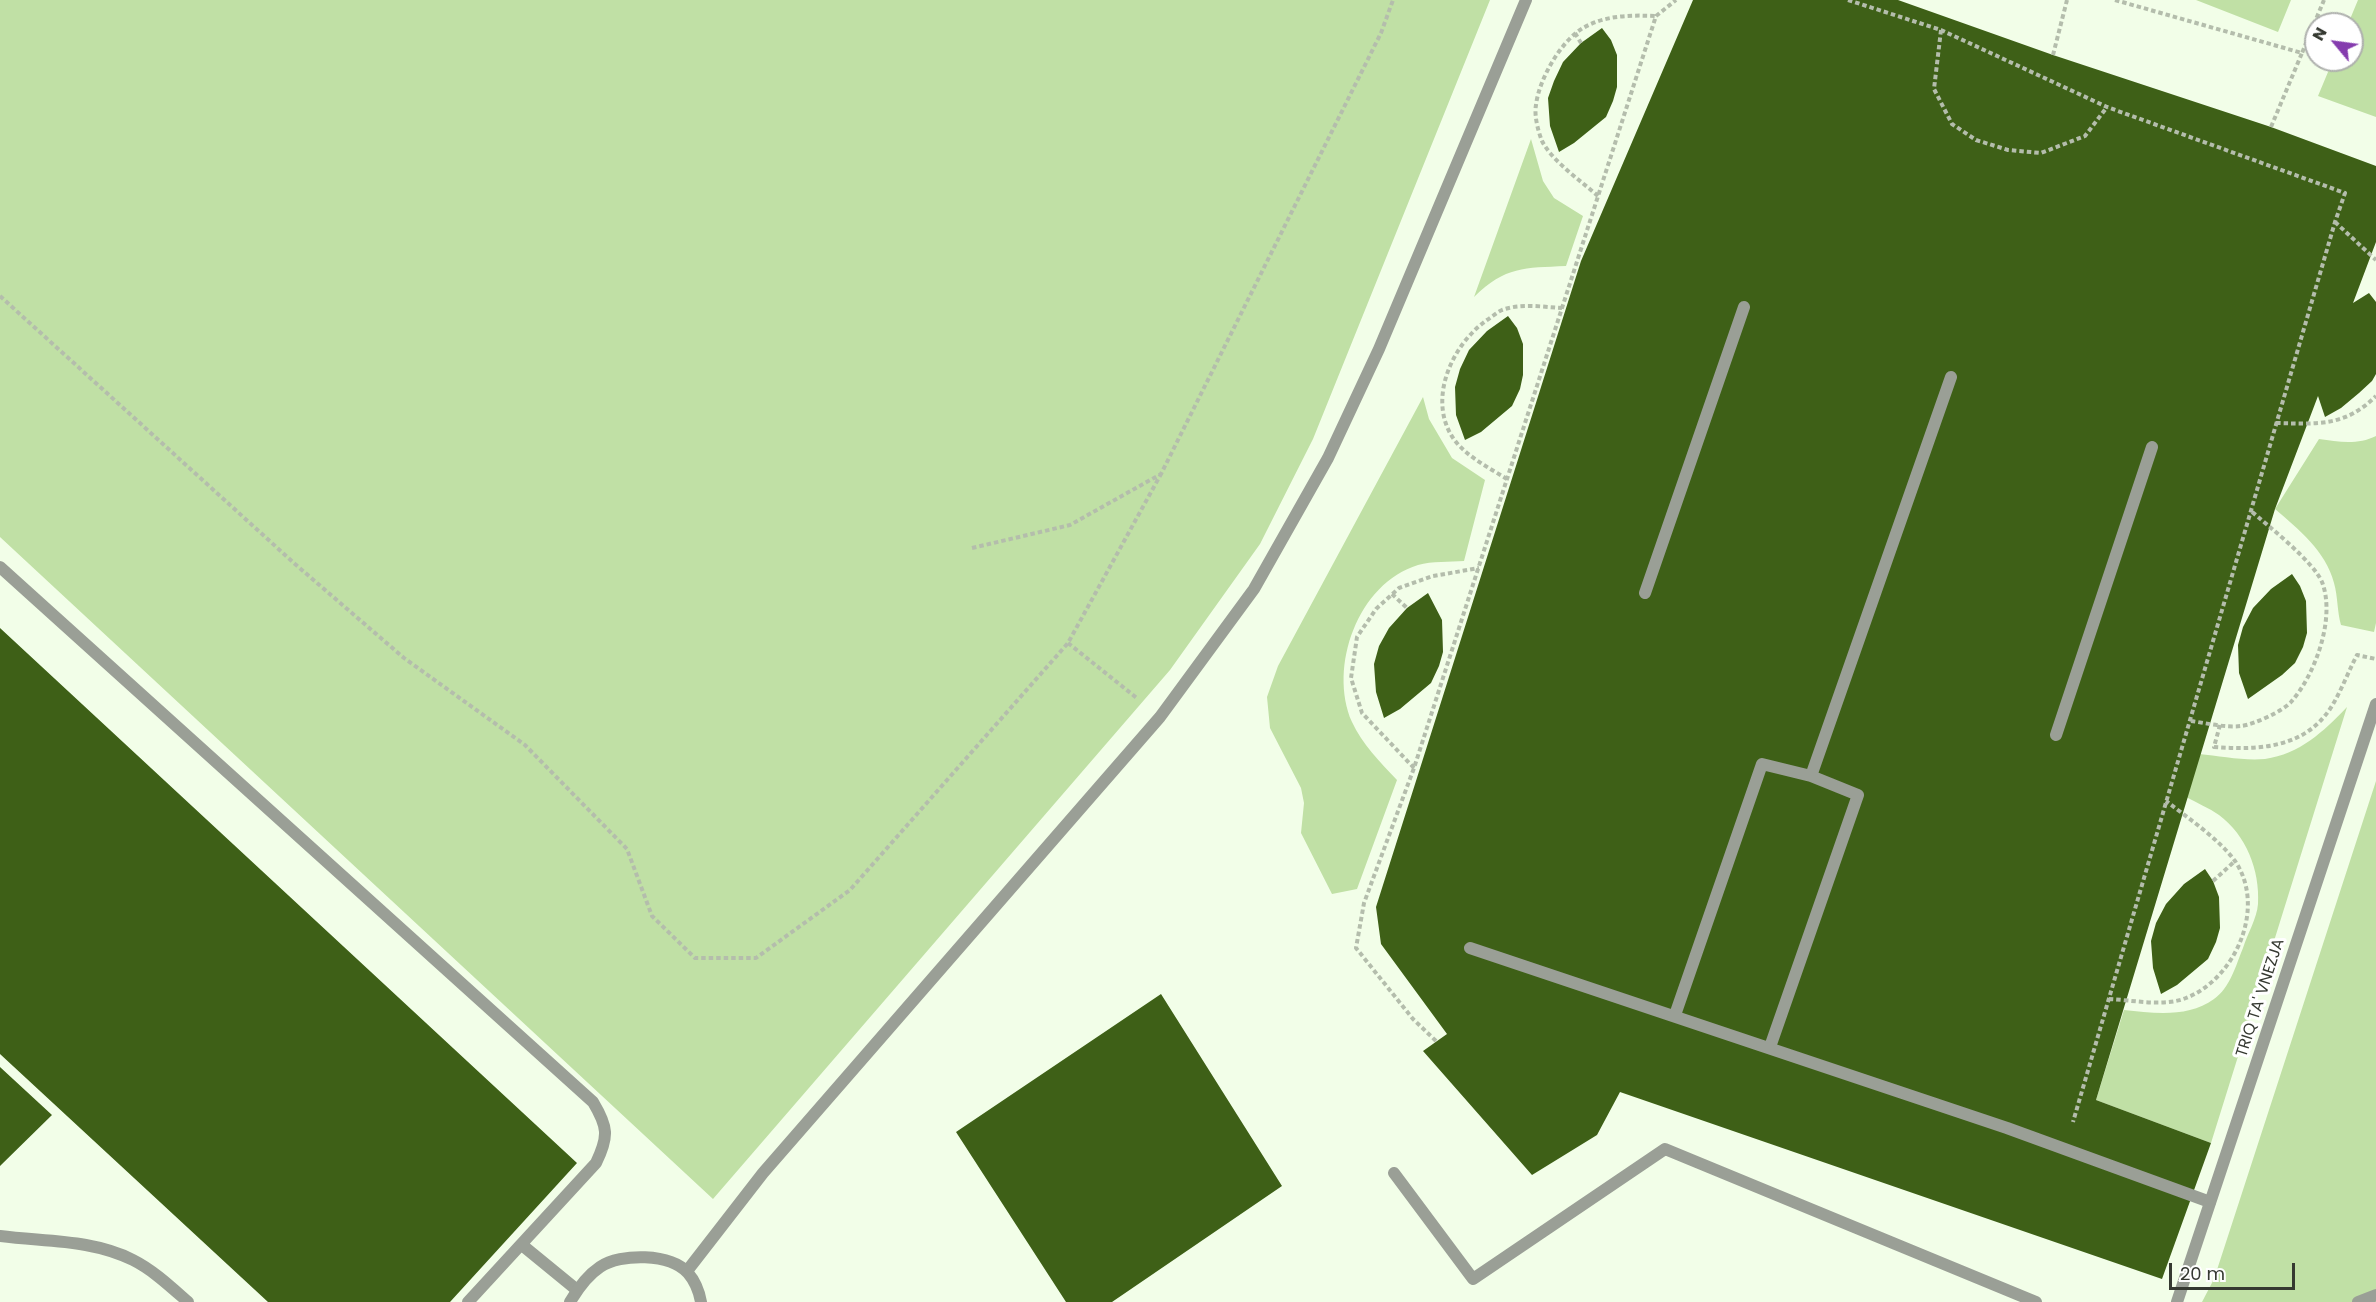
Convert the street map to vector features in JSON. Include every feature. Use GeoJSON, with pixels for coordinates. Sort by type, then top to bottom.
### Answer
{"type":"FeatureCollection","features":[{"type":"Feature","properties":{"kind":"street"},"geometry":{"type":"LineString","coordinates":[[687,1271],[763,1173],[1160,717],[1254,589],[1328,458],[1379,349],[1526,0]]}},
{"type":"Feature","properties":{"kind":"street"},"geometry":{"type":"LineString","coordinates":[[1645,593],[1744,307]]}},
{"type":"Feature","properties":{"kind":"street"},"geometry":{"type":"LineString","coordinates":[[1812,776],[1951,377]]}},
{"type":"Feature","properties":{"kind":"street"},"geometry":{"type":"LineString","coordinates":[[2056,735],[2152,447]]}},
{"type":"Feature","properties":{"kind":"street"},"geometry":{"type":"LineString","coordinates":[[0,567],[592,1102],[604,1121],[606,1143],[596,1163],[468,1302]]}},
{"type":"Feature","properties":{"kind":"street","name":"TRIQ TA' VNEZJA"},"geometry":{"type":"LineString","coordinates":[[2178,1302],[2376,704]]}},
{"type":"Feature","properties":{"kind":"street"},"geometry":{"type":"LineString","coordinates":[[1675,1015],[1762,764],[1812,776],[1858,795],[1770,1047]]}},
{"type":"Feature","properties":{"kind":"street"},"geometry":{"type":"LineString","coordinates":[[1470,948],[2007,1128],[2211,1202]]}},
{"type":"Feature","properties":{"kind":"street"},"geometry":{"type":"LineString","coordinates":[[1394,1173],[1473,1279],[1665,1149],[2036,1302]]}},
{"type":"Feature","properties":{"kind":"street"},"geometry":{"type":"LineString","coordinates":[[0,1236],[79,1243],[106,1249],[134,1260],[158,1276],[188,1302]]}},
{"type":"Feature","properties":{"kind":"street"},"geometry":{"type":"LineString","coordinates":[[522,1245],[577,1290]]}},
{"type":"Feature","properties":{"kind":"street"},"geometry":{"type":"LineString","coordinates":[[570,1302],[577,1290],[600,1267],[624,1257],[649,1256],[687,1271],[699,1291],[701,1302]]}},
{"type":"Feature","properties":{"kind":"street"},"geometry":{"type":"LineString","coordinates":[[2358,1302],[2376,1295]]}},
{"type":"Feature","properties":{"kind":"path"},"geometry":{"type":"LineString","coordinates":[[0,296],[295,564],[404,658],[525,745],[627,849],[652,916],[695,958],[756,958],[850,890],[1068,643],[1161,474],[1381,33],[1393,0]]}},
{"type":"Feature","properties":{"kind":"path"},"geometry":{"type":"LineString","coordinates":[[1436,1041],[1413,1019],[1356,948],[1365,903],[1414,768],[1656,16],[1676,0]]}},
{"type":"Feature","properties":{"kind":"path"},"geometry":{"type":"LineString","coordinates":[[2053,55],[2067,0]]}},
{"type":"Feature","properties":{"kind":"path"},"geometry":{"type":"LineString","coordinates":[[2115,0],[2302,53]]}},
{"type":"Feature","properties":{"kind":"path"},"geometry":{"type":"LineString","coordinates":[[2271,126],[2324,0]]}},
{"type":"Feature","properties":{"kind":"path"},"geometry":{"type":"LineString","coordinates":[[1598,196],[1552,155],[1542,141],[1535,105],[1554,59],[1575,33],[1585,26],[1605,19],[1627,15],[1656,16]]}},
{"type":"Feature","properties":{"kind":"path"},"geometry":{"type":"LineString","coordinates":[[1941,30],[1934,89],[1952,124],[1976,140],[2008,150],[2041,153],[2085,136],[2107,107]]}},
{"type":"Feature","properties":{"kind":"path"},"geometry":{"type":"LineString","coordinates":[[1575,33],[1581,43]]}},
{"type":"Feature","properties":{"kind":"path"},"geometry":{"type":"LineString","coordinates":[[2335,222],[2376,260]]}},
{"type":"Feature","properties":{"kind":"path"},"geometry":{"type":"LineString","coordinates":[[1507,479],[1473,457],[1451,434],[1442,409],[1443,389],[1456,353],[1474,329],[1501,310],[1529,306],[1562,308]]}},
{"type":"Feature","properties":{"kind":"path"},"geometry":{"type":"LineString","coordinates":[[2276,423],[2315,424],[2336,421],[2362,410],[2376,396]]}},
{"type":"Feature","properties":{"kind":"path"},"geometry":{"type":"LineString","coordinates":[[972,548],[1070,525],[1161,474]]}},
{"type":"Feature","properties":{"kind":"path"},"geometry":{"type":"LineString","coordinates":[[2191,722],[2241,726],[2270,715],[2290,704],[2308,676],[2320,650],[2327,616],[2322,582],[2301,555],[2250,510]]}},
{"type":"Feature","properties":{"kind":"path"},"geometry":{"type":"LineString","coordinates":[[1414,768],[1362,713],[1351,678],[1357,637],[1376,609],[1399,588],[1433,576],[1479,568]]}},
{"type":"Feature","properties":{"kind":"path"},"geometry":{"type":"LineString","coordinates":[[1392,594],[1407,608]]}},
{"type":"Feature","properties":{"kind":"path"},"geometry":{"type":"LineString","coordinates":[[1068,643],[1160,717]]}},
{"type":"Feature","properties":{"kind":"path"},"geometry":{"type":"LineString","coordinates":[[2220,725],[2214,747],[2249,749],[2270,747],[2298,739],[2318,723],[2330,708],[2357,655],[2376,659]]}},
{"type":"Feature","properties":{"kind":"path"},"geometry":{"type":"LineString","coordinates":[[2109,999],[2160,1002],[2185,999],[2213,982],[2224,971],[2241,939],[2248,904],[2247,888],[2235,861],[2207,834],[2166,801]]}},
{"type":"Feature","properties":{"kind":"path"},"geometry":{"type":"LineString","coordinates":[[2213,881],[2235,861]]}},
{"type":"Feature","properties":{"kind":"green space"},"geometry":{"type":"Polygon","coordinates":[[[0,0],[1490,0],[1313,439],[1260,544],[1170,670],[713,1199],[0,537],[0,0]]]}},
{"type":"Feature","properties":{"kind":"green space"},"geometry":{"type":"Polygon","coordinates":[[[2196,0],[2291,0],[2278,32],[2196,0]]]}},
{"type":"Feature","properties":{"kind":"green space"},"geometry":{"type":"Polygon","coordinates":[[[2358,0],[2376,0],[2376,117],[2318,96],[2328,72],[2364,72],[2364,12],[2353,12],[2358,0]]]}},
{"type":"Feature","properties":{"kind":"green space"},"geometry":{"type":"Polygon","coordinates":[[[1531,139],[1543,181],[1554,198],[1583,216],[1566,266],[1538,267],[1506,274],[1474,297],[1531,139]]]}},
{"type":"Feature","properties":{"kind":"green space"},"geometry":{"type":"Polygon","coordinates":[[[1423,397],[1429,419],[1452,458],[1485,480],[1464,561],[1418,565],[1397,575],[1379,589],[1364,608],[1354,630],[1347,653],[1344,677],[1345,700],[1352,722],[1361,738],[1397,780],[1357,889],[1332,894],[1301,833],[1304,803],[1301,788],[1270,728],[1267,697],[1278,666],[1423,397]]]}},
{"type":"Feature","properties":{"kind":"green space"},"geometry":{"type":"Polygon","coordinates":[[[2376,436],[2376,623],[2374,632],[2341,625],[2334,583],[2325,561],[2293,524],[2275,509],[2319,439],[2355,442],[2376,436]]]}},
{"type":"Feature","properties":{"kind":"green space"},"geometry":{"type":"Polygon","coordinates":[[[2347,707],[2211,1143],[2096,1100],[2124,1010],[2182,1012],[2214,999],[2232,976],[2256,915],[2257,879],[2244,843],[2229,823],[2219,815],[2186,797],[2199,754],[2249,759],[2278,756],[2310,740],[2347,707]]]}},
{"type":"Feature","properties":{"kind":"green space"},"geometry":{"type":"Polygon","coordinates":[[[2376,781],[2376,1302],[2202,1302],[2214,1279],[2376,781]]]}},
{"type":"Feature","properties":{"kind":"building"},"geometry":{"type":"Polygon","coordinates":[[[1693,0],[1898,0],[2053,55],[2271,127],[2376,166],[2376,242],[2353,303],[2369,293],[2376,302],[2376,374],[2359,393],[2341,408],[2325,417],[2318,396],[2275,509],[2096,1100],[2211,1143],[2162,1279],[1620,1092],[1597,1135],[1532,1175],[1423,1051],[1447,1034],[1381,944],[1376,907],[1581,261],[1693,0]]]}},
{"type":"Feature","properties":{"kind":"building"},"geometry":{"type":"Polygon","coordinates":[[[1602,28],[1611,40],[1617,55],[1617,87],[1613,101],[1606,117],[1559,152],[1550,126],[1548,98],[1563,62],[1581,43],[1602,28]]]}},
{"type":"Feature","properties":{"kind":"building"},"geometry":{"type":"Polygon","coordinates":[[[1508,316],[1517,328],[1523,344],[1523,375],[1520,389],[1512,406],[1481,432],[1465,440],[1456,415],[1455,387],[1460,369],[1469,350],[1487,331],[1508,316]]]}},
{"type":"Feature","properties":{"kind":"building"},"geometry":{"type":"Polygon","coordinates":[[[2292,574],[2306,601],[2307,633],[2303,647],[2295,663],[2248,699],[2239,673],[2238,645],[2243,627],[2253,608],[2271,589],[2292,574]]]}},
{"type":"Feature","properties":{"kind":"building"},"geometry":{"type":"Polygon","coordinates":[[[1428,593],[1442,620],[1443,652],[1439,666],[1431,683],[1400,709],[1384,718],[1376,692],[1374,664],[1379,646],[1389,628],[1407,608],[1428,593]]]}},
{"type":"Feature","properties":{"kind":"building"},"geometry":{"type":"Polygon","coordinates":[[[0,628],[577,1163],[450,1302],[268,1302],[0,1054],[0,628]]]}},
{"type":"Feature","properties":{"kind":"building"},"geometry":{"type":"Polygon","coordinates":[[[2205,869],[2219,897],[2220,928],[2216,942],[2208,959],[2177,985],[2161,994],[2153,968],[2151,941],[2156,923],[2166,904],[2184,884],[2205,869]]]}},
{"type":"Feature","properties":{"kind":"building"},"geometry":{"type":"Polygon","coordinates":[[[1161,994],[1282,1186],[1112,1302],[1066,1302],[956,1132],[1161,994]]]}},
{"type":"Feature","properties":{"kind":"building"},"geometry":{"type":"Polygon","coordinates":[[[0,1067],[52,1115],[0,1166],[0,1067]]]}}]}
